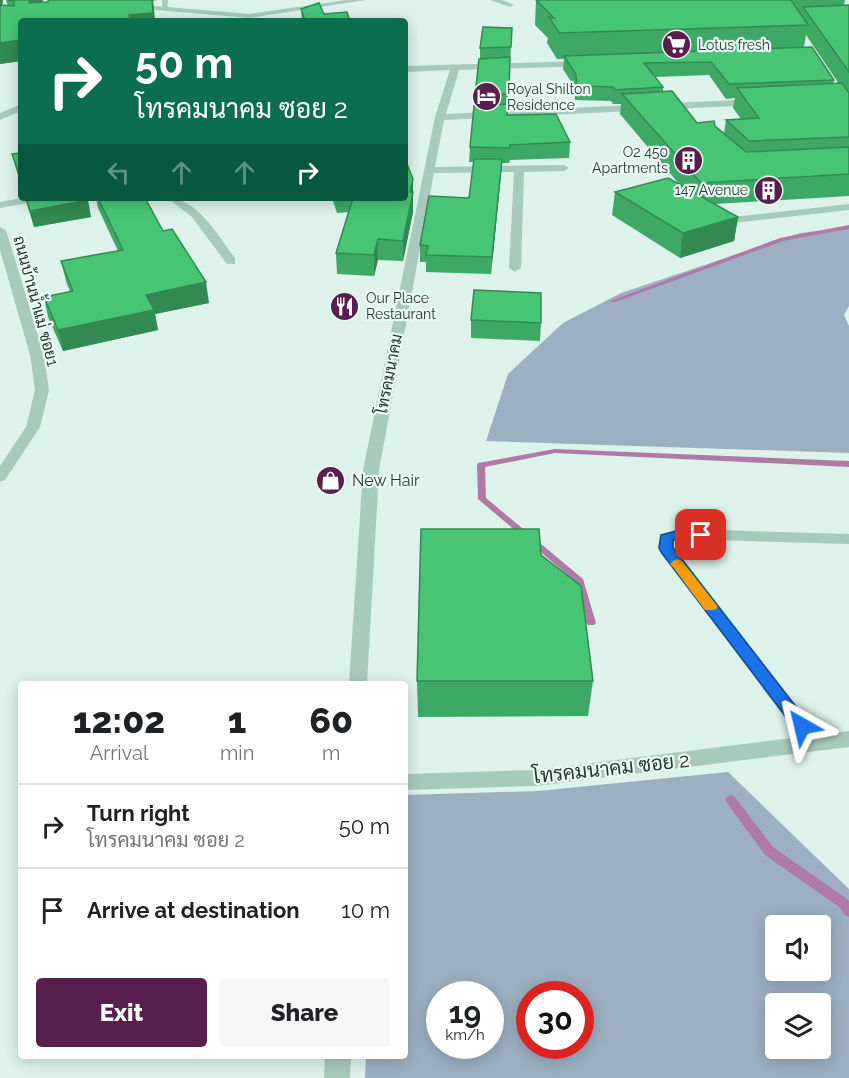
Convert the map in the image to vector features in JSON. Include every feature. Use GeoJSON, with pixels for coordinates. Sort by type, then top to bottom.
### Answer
{"type":"FeatureCollection","features":[{"type":"Feature","properties":{"kind":"street"},"geometry":{"type":"LineString","coordinates":[[119,5],[165,5],[249,18],[362,0]]}},
{"type":"Feature","properties":{"kind":"street"},"geometry":{"type":"LineString","coordinates":[[494,0],[510,5]]}},
{"type":"Feature","properties":{"kind":"street"},"geometry":{"type":"LineString","coordinates":[[408,69],[597,64]]}},
{"type":"Feature","properties":{"kind":"street","name":"โทรคมนาคม"},"geometry":{"type":"LineString","coordinates":[[358,681],[371,470],[440,117],[455,69]]}},
{"type":"Feature","properties":{"kind":"street"},"geometry":{"type":"LineString","coordinates":[[440,117],[770,102]]}},
{"type":"Feature","properties":{"kind":"street"},"geometry":{"type":"LineString","coordinates":[[0,117],[18,108]]}},
{"type":"Feature","properties":{"kind":"street"},"geometry":{"type":"LineString","coordinates":[[429,170],[564,168]]}},
{"type":"Feature","properties":{"kind":"street"},"geometry":{"type":"LineString","coordinates":[[515,268],[519,169]]}},
{"type":"Feature","properties":{"kind":"street"},"geometry":{"type":"LineString","coordinates":[[0,205],[22,201]]}},
{"type":"Feature","properties":{"kind":"street"},"geometry":{"type":"LineString","coordinates":[[176,201],[195,214],[231,261]]}},
{"type":"Feature","properties":{"kind":"street"},"geometry":{"type":"LineString","coordinates":[[732,220],[849,207]]}},
{"type":"Feature","properties":{"kind":"street","name":"ถนนบ้านน้ำแม่ ซอย1"},"geometry":{"type":"LineString","coordinates":[[0,230],[37,355],[42,390],[33,427],[0,477]]}},
{"type":"Feature","properties":{"kind":"street"},"geometry":{"type":"LineString","coordinates":[[815,744],[666,548],[666,538],[680,534],[849,539]]}},
{"type":"Feature","properties":{"kind":"street","name":"โทรคมนาคม ซอย 2"},"geometry":{"type":"LineString","coordinates":[[408,782],[536,778],[849,739]]}},
{"type":"Feature","properties":{"kind":"street"},"geometry":{"type":"LineString","coordinates":[[337,1078],[338,1059]]}},
{"type":"Feature","properties":{"kind":"shaded area"},"geometry":{"type":"Polygon","coordinates":[[[849,227],[849,306],[844,315],[849,326],[849,453],[486,441],[508,374],[563,323],[621,293],[800,233],[849,227]]]}},
{"type":"Feature","properties":{"kind":"shaded area"},"geometry":{"type":"Polygon","coordinates":[[[728,772],[849,889],[849,1078],[365,1078],[366,1059],[408,1059],[408,795],[538,791],[728,772]]]}},
{"type":"Feature","properties":{"kind":"building"},"geometry":{"type":"Polygon","coordinates":[[[8,0],[30,0],[29,3],[48,2],[48,0],[152,0],[153,13],[129,15],[130,18],[18,18],[18,40],[0,43],[0,5],[14,6],[14,1],[8,0]]]}},
{"type":"Feature","properties":{"kind":"building"},"geometry":{"type":"Polygon","coordinates":[[[536,0],[791,0],[808,25],[559,33],[549,17],[554,18],[536,0]]]}},
{"type":"Feature","properties":{"kind":"building"},"geometry":{"type":"Polygon","coordinates":[[[319,3],[324,14],[347,12],[349,18],[304,18],[301,9],[319,3]]]}},
{"type":"Feature","properties":{"kind":"building"},"geometry":{"type":"Polygon","coordinates":[[[849,5],[849,72],[803,7],[849,5]]]}},
{"type":"Feature","properties":{"kind":"building"},"geometry":{"type":"Polygon","coordinates":[[[483,27],[512,28],[511,47],[480,48],[483,27]]]}},
{"type":"Feature","properties":{"kind":"building"},"geometry":{"type":"Polygon","coordinates":[[[812,47],[834,80],[729,84],[711,62],[644,63],[663,87],[615,90],[613,87],[577,86],[576,74],[564,56],[812,47]]]}},
{"type":"Feature","properties":{"kind":"building"},"geometry":{"type":"Polygon","coordinates":[[[510,57],[509,94],[475,96],[479,59],[510,57]]]}},
{"type":"Feature","properties":{"kind":"building"},"geometry":{"type":"Polygon","coordinates":[[[842,83],[849,93],[849,137],[749,141],[726,120],[759,118],[737,88],[842,83]]]}},
{"type":"Feature","properties":{"kind":"building"},"geometry":{"type":"Polygon","coordinates":[[[672,91],[697,123],[714,121],[715,126],[746,152],[849,147],[849,174],[701,183],[622,94],[672,91]]]}},
{"type":"Feature","properties":{"kind":"building"},"geometry":{"type":"Polygon","coordinates":[[[508,104],[507,115],[556,114],[570,142],[510,145],[510,148],[470,147],[474,106],[508,104]]]}},
{"type":"Feature","properties":{"kind":"building"},"geometry":{"type":"Polygon","coordinates":[[[18,153],[18,171],[12,154],[18,153]]]}},
{"type":"Feature","properties":{"kind":"building"},"geometry":{"type":"Polygon","coordinates":[[[474,159],[502,159],[492,257],[426,255],[428,246],[420,245],[429,196],[469,198],[474,159]]]}},
{"type":"Feature","properties":{"kind":"building"},"geometry":{"type":"Polygon","coordinates":[[[408,166],[413,179],[410,192],[413,192],[403,241],[378,239],[374,255],[336,253],[352,201],[408,201],[408,166]]]}},
{"type":"Feature","properties":{"kind":"building"},"geometry":{"type":"Polygon","coordinates":[[[668,178],[738,217],[683,233],[615,192],[668,178]]]}},
{"type":"Feature","properties":{"kind":"building"},"geometry":{"type":"Polygon","coordinates":[[[27,201],[83,201],[30,211],[27,201]]]}},
{"type":"Feature","properties":{"kind":"building"},"geometry":{"type":"Polygon","coordinates":[[[99,201],[147,201],[163,231],[172,229],[206,282],[146,295],[154,310],[58,330],[44,297],[73,291],[61,261],[123,250],[99,201]]]}},
{"type":"Feature","properties":{"kind":"building"},"geometry":{"type":"Polygon","coordinates":[[[474,290],[541,293],[541,323],[471,320],[474,290]]]}},
{"type":"Feature","properties":{"kind":"building"},"geometry":{"type":"Polygon","coordinates":[[[421,529],[539,529],[541,555],[581,586],[593,681],[417,681],[421,529]]]}},
{"type":"Feature","properties":{"kind":"waterway"},"geometry":{"type":"LineString","coordinates":[[613,301],[782,239],[849,227]]}},
{"type":"Feature","properties":{"kind":"waterway"},"geometry":{"type":"LineString","coordinates":[[591,623],[580,581],[482,499],[481,465],[555,451],[849,464]]}},
{"type":"Feature","properties":{"kind":"waterway"},"geometry":{"type":"LineString","coordinates":[[731,800],[769,851],[843,903],[849,911]]}},
{"type":"Feature","properties":{"kind":"slow traffic"},"geometry":{"type":"LineString","coordinates":[[677,564],[710,607]]}},
{"type":"Feature","properties":{"kind":"place","name":"Lotus fresh"},"geometry":{"type":"Point","coordinates":[677,45]}},
{"type":"Feature","properties":{"kind":"place","name":"Royal Shilton Residence"},"geometry":{"type":"Point","coordinates":[486,97]}},
{"type":"Feature","properties":{"kind":"place","name":"O2 450 Apartments"},"geometry":{"type":"Point","coordinates":[689,160]}},
{"type":"Feature","properties":{"kind":"place","name":"147 Avenue"},"geometry":{"type":"Point","coordinates":[769,190]}},
{"type":"Feature","properties":{"kind":"place","name":"Our Place Restaurant"},"geometry":{"type":"Point","coordinates":[345,306]}},
{"type":"Feature","properties":{"kind":"place","name":"New Hair"},"geometry":{"type":"Point","coordinates":[331,480]}},
{"type":"Feature","properties":{"kind":"route"},"geometry":{"type":"LineString","coordinates":[[701,535],[680,534],[666,538],[666,548],[802,726]]}}]}
